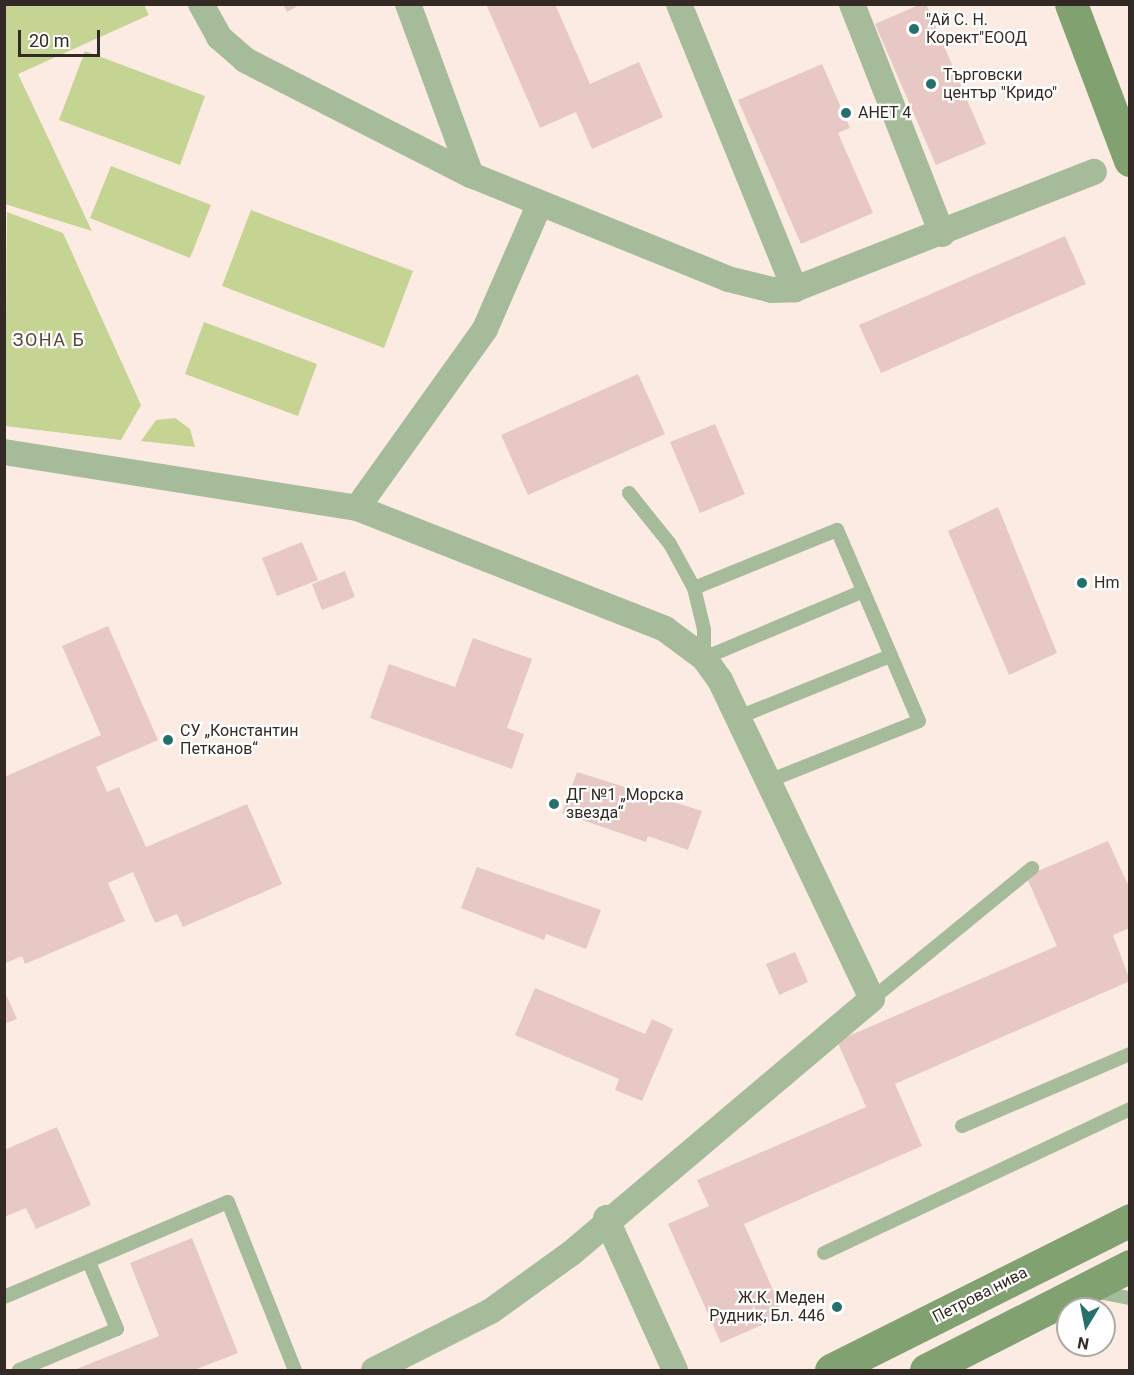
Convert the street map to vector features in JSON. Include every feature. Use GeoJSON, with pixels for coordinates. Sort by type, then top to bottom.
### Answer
{"type":"FeatureCollection","features":[{"type":"Feature","properties":{"kind":"street"},"geometry":{"type":"LineString","coordinates":[[201,4],[219,37],[245,60],[471,175],[728,279],[772,290],[795,289],[942,234],[1094,172]]}},
{"type":"Feature","properties":{"kind":"street"},"geometry":{"type":"LineString","coordinates":[[408,4],[471,175]]}},
{"type":"Feature","properties":{"kind":"street"},"geometry":{"type":"LineString","coordinates":[[679,4],[795,289]]}},
{"type":"Feature","properties":{"kind":"street"},"geometry":{"type":"LineString","coordinates":[[852,4],[942,234]]}},
{"type":"Feature","properties":{"kind":"street"},"geometry":{"type":"LineString","coordinates":[[1071,4],[1123,121],[1130,160]]}},
{"type":"Feature","properties":{"kind":"street"},"geometry":{"type":"LineString","coordinates":[[357,508],[486,329],[540,203]]}},
{"type":"Feature","properties":{"kind":"street"},"geometry":{"type":"LineString","coordinates":[[4,452],[357,508],[622,609],[665,629],[704,658],[739,717],[771,780],[872,999],[606,1218],[570,1254],[490,1311],[374,1371]]}},
{"type":"Feature","properties":{"kind":"street"},"geometry":{"type":"LineString","coordinates":[[606,1218],[675,1371]]}},
{"type":"Feature","properties":{"kind":"street","name":"Петрова нива"},"geometry":{"type":"LineString","coordinates":[[831,1371],[1130,1220]]}},
{"type":"Feature","properties":{"kind":"street"},"geometry":{"type":"LineString","coordinates":[[926,1371],[1130,1266]]}},
{"type":"Feature","properties":{"kind":"lane"},"geometry":{"type":"LineString","coordinates":[[629,493],[670,544],[694,588],[704,629],[704,658],[862,591]]}},
{"type":"Feature","properties":{"kind":"lane"},"geometry":{"type":"LineString","coordinates":[[694,588],[837,530],[919,721],[771,780]]}},
{"type":"Feature","properties":{"kind":"lane"},"geometry":{"type":"LineString","coordinates":[[739,717],[891,656]]}},
{"type":"Feature","properties":{"kind":"lane"},"geometry":{"type":"LineString","coordinates":[[872,999],[1032,868]]}},
{"type":"Feature","properties":{"kind":"lane"},"geometry":{"type":"LineString","coordinates":[[962,1126],[1130,1053]]}},
{"type":"Feature","properties":{"kind":"lane"},"geometry":{"type":"LineString","coordinates":[[824,1253],[1130,1109]]}},
{"type":"Feature","properties":{"kind":"lane"},"geometry":{"type":"LineString","coordinates":[[4,1297],[228,1202],[295,1371]]}},
{"type":"Feature","properties":{"kind":"lane"},"geometry":{"type":"LineString","coordinates":[[19,1371],[117,1329],[89,1262]]}},
{"type":"Feature","properties":{"kind":"lane"},"geometry":{"type":"LineString","coordinates":[[1083,1289],[1130,1298]]}},
{"type":"Feature","properties":{"kind":"green space"},"geometry":{"type":"Polygon","coordinates":[[[4,5],[144,5],[149,15],[18,74],[92,231],[5,204],[4,5]]]}},
{"type":"Feature","properties":{"kind":"green space"},"geometry":{"type":"Polygon","coordinates":[[[85,51],[205,96],[180,165],[59,120],[85,51]]]}},
{"type":"Feature","properties":{"kind":"green space"},"geometry":{"type":"Polygon","coordinates":[[[111,166],[211,205],[190,258],[90,218],[111,166]]]}},
{"type":"Feature","properties":{"kind":"green space"},"geometry":{"type":"Polygon","coordinates":[[[251,210],[413,271],[384,348],[222,286],[251,210]]]}},
{"type":"Feature","properties":{"kind":"green space"},"geometry":{"type":"Polygon","coordinates":[[[7,212],[63,233],[141,405],[121,440],[5,426],[7,212]]]}},
{"type":"Feature","properties":{"kind":"green space"},"geometry":{"type":"Polygon","coordinates":[[[204,322],[317,364],[298,416],[185,374],[204,322]]]}},
{"type":"Feature","properties":{"kind":"green space"},"geometry":{"type":"Polygon","coordinates":[[[175,418],[190,429],[195,447],[141,441],[156,420],[175,418]]]}},
{"type":"Feature","properties":{"kind":"building"},"geometry":{"type":"Polygon","coordinates":[[[283,4],[301,4],[287,12],[283,4]]]}},
{"type":"Feature","properties":{"kind":"building"},"geometry":{"type":"Polygon","coordinates":[[[486,4],[555,4],[590,84],[639,62],[663,117],[592,149],[576,112],[540,128],[486,4]]]}},
{"type":"Feature","properties":{"kind":"building","name":"Търговски център \"Кридо\""},"geometry":{"type":"Polygon","coordinates":[[[921,4],[926,4],[986,144],[936,165],[875,24],[921,4]]]}},
{"type":"Feature","properties":{"kind":"building"},"geometry":{"type":"Polygon","coordinates":[[[822,64],[850,128],[838,133],[873,213],[801,244],[738,100],[822,64]]]}},
{"type":"Feature","properties":{"kind":"building"},"geometry":{"type":"Polygon","coordinates":[[[1065,236],[1086,284],[881,373],[859,325],[1065,236]]]}},
{"type":"Feature","properties":{"kind":"building"},"geometry":{"type":"Polygon","coordinates":[[[638,374],[665,434],[528,495],[501,435],[638,374]]]}},
{"type":"Feature","properties":{"kind":"building"},"geometry":{"type":"Polygon","coordinates":[[[715,424],[745,494],[700,513],[670,442],[715,424]]]}},
{"type":"Feature","properties":{"kind":"building"},"geometry":{"type":"Polygon","coordinates":[[[998,507],[1057,653],[1009,675],[948,531],[998,507]]]}},
{"type":"Feature","properties":{"kind":"building"},"geometry":{"type":"Polygon","coordinates":[[[302,542],[318,580],[277,596],[262,558],[302,542]]]}},
{"type":"Feature","properties":{"kind":"building"},"geometry":{"type":"Polygon","coordinates":[[[345,571],[355,597],[322,610],[312,584],[345,571]]]}},
{"type":"Feature","properties":{"kind":"building"},"geometry":{"type":"Polygon","coordinates":[[[108,626],[158,740],[96,767],[107,792],[119,787],[146,847],[247,804],[282,884],[183,927],[177,914],[155,923],[133,872],[108,883],[125,921],[25,964],[22,956],[4,964],[4,777],[101,735],[62,646],[108,626]]]}},
{"type":"Feature","properties":{"kind":"building"},"geometry":{"type":"Polygon","coordinates":[[[473,638],[532,659],[507,728],[524,734],[512,769],[370,718],[389,664],[455,687],[473,638]]]}},
{"type":"Feature","properties":{"kind":"building"},"geometry":{"type":"Polygon","coordinates":[[[577,772],[702,811],[688,850],[648,836],[646,842],[562,813],[577,772]]]}},
{"type":"Feature","properties":{"kind":"building"},"geometry":{"type":"Polygon","coordinates":[[[1108,841],[1130,889],[1130,928],[1113,935],[1130,981],[895,1084],[922,1146],[744,1224],[784,1315],[721,1343],[668,1224],[709,1206],[697,1180],[866,1107],[837,1041],[1057,946],[1026,876],[1108,841]]]}},
{"type":"Feature","properties":{"kind":"building"},"geometry":{"type":"Polygon","coordinates":[[[477,867],[601,910],[586,949],[546,934],[544,940],[461,908],[477,867]]]}},
{"type":"Feature","properties":{"kind":"building"},"geometry":{"type":"Polygon","coordinates":[[[795,952],[808,982],[779,995],[766,964],[795,952]]]}},
{"type":"Feature","properties":{"kind":"building"},"geometry":{"type":"Polygon","coordinates":[[[535,988],[645,1034],[652,1019],[673,1029],[642,1101],[615,1090],[619,1079],[515,1035],[535,988]]]}},
{"type":"Feature","properties":{"kind":"building"},"geometry":{"type":"Polygon","coordinates":[[[4,990],[17,1019],[4,1024],[4,990]]]}},
{"type":"Feature","properties":{"kind":"building"},"geometry":{"type":"Polygon","coordinates":[[[57,1127],[91,1205],[36,1229],[26,1208],[4,1217],[4,1150],[57,1127]]]}},
{"type":"Feature","properties":{"kind":"building"},"geometry":{"type":"Polygon","coordinates":[[[192,1238],[238,1353],[194,1370],[74,1370],[159,1336],[130,1263],[192,1238]]]}},
{"type":"Feature","properties":{"kind":"place","name":"\"Ай С. Н. Корект\"ЕООД"},"geometry":{"type":"Point","coordinates":[914,29]}},
{"type":"Feature","properties":{"kind":"place","name":"Търговски център \"Кридо\""},"geometry":{"type":"Point","coordinates":[931,84]}},
{"type":"Feature","properties":{"kind":"place","name":"АНЕТ 4"},"geometry":{"type":"Point","coordinates":[846,113]}},
{"type":"Feature","properties":{"kind":"place","name":"Hm"},"geometry":{"type":"Point","coordinates":[1082,583]}},
{"type":"Feature","properties":{"kind":"place","name":"СУ „Константин Петканов“"},"geometry":{"type":"Point","coordinates":[168,740]}},
{"type":"Feature","properties":{"kind":"place","name":"ДГ №1 „Морска звезда“"},"geometry":{"type":"Point","coordinates":[554,804]}},
{"type":"Feature","properties":{"kind":"place","name":"Ж.К. Меден Рудник, Бл. 446"},"geometry":{"type":"Point","coordinates":[837,1307]}},
{"type":"Feature","properties":{"kind":"district","name":"ЗОНА Б"},"geometry":{"type":"Point","coordinates":[49,340]}}]}
